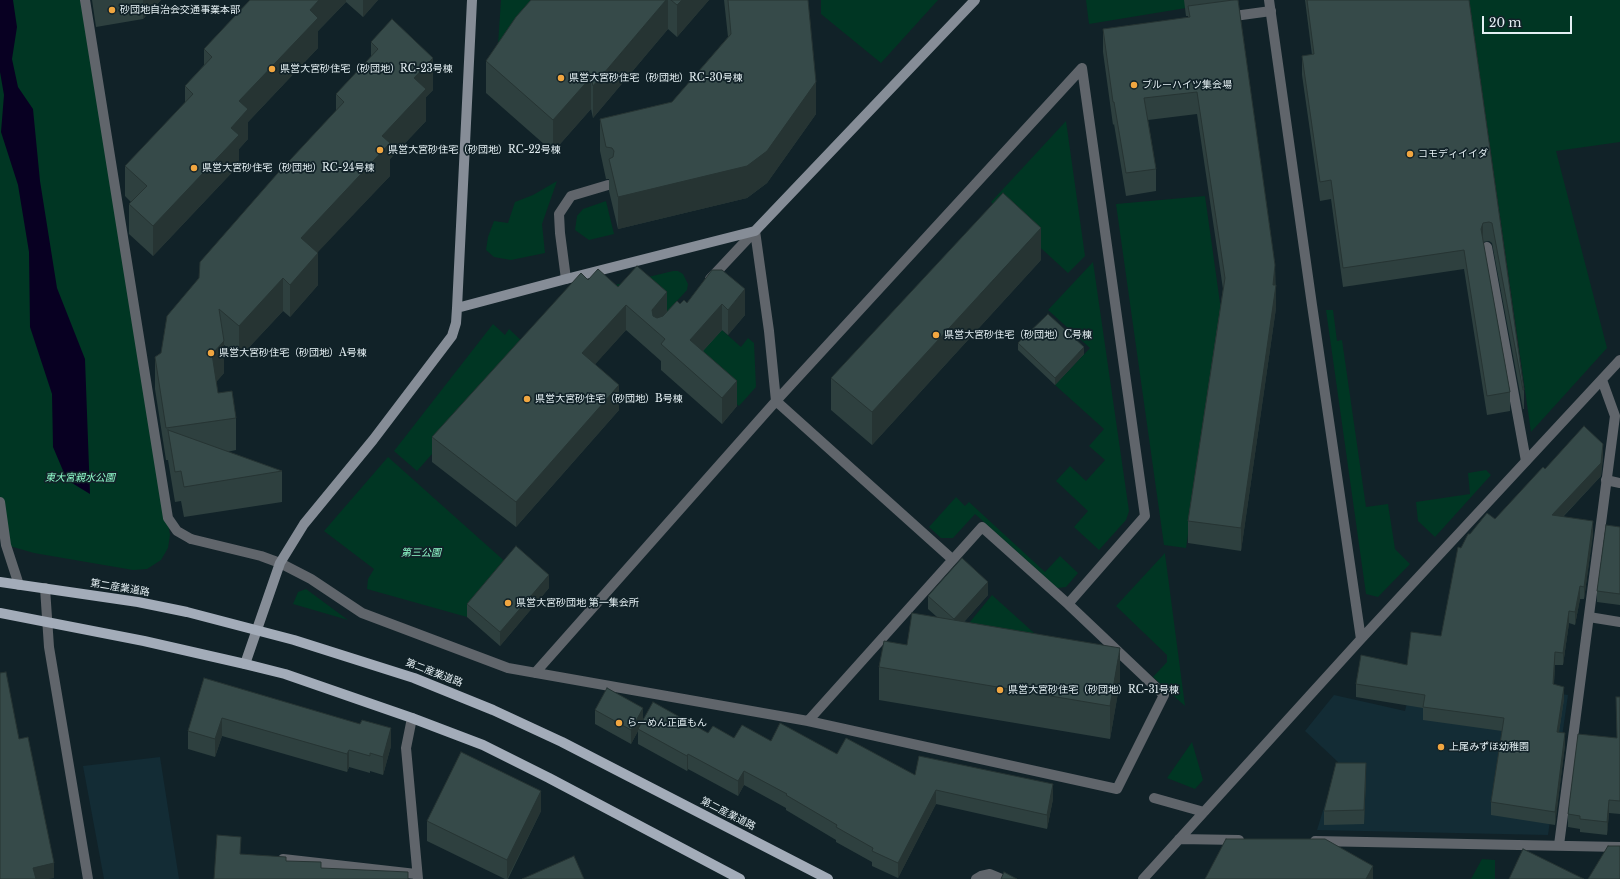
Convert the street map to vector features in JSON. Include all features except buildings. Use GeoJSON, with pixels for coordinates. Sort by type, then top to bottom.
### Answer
{"type":"FeatureCollection","features":[{"type":"Feature","properties":{"kind":"main road","name":"第二産業道路"},"geometry":{"type":"LineString","coordinates":[[0,582],[138,602],[186,612],[362,660],[414,678],[493,710],[562,742],[828,879]]}},
{"type":"Feature","properties":{"kind":"main road"},"geometry":{"type":"LineString","coordinates":[[0,612],[144,641],[245,664],[292,677],[412,718],[490,749],[740,879]]}},
{"type":"Feature","properties":{"kind":"street"},"geometry":{"type":"LineString","coordinates":[[85,0],[168,518],[177,531],[191,538],[261,556],[280,563],[311,579],[362,613],[508,668],[808,720],[1117,789],[1164,695],[1068,604],[982,527],[808,720]]}},
{"type":"Feature","properties":{"kind":"street"},"geometry":{"type":"LineString","coordinates":[[245,664],[280,563],[304,524],[373,440],[452,336],[456,324],[457,308],[472,0]]}},
{"type":"Feature","properties":{"kind":"street"},"geometry":{"type":"LineString","coordinates":[[702,288],[975,0]]}},
{"type":"Feature","properties":{"kind":"street"},"geometry":{"type":"LineString","coordinates":[[1269,0],[1313,313],[1362,639]]}},
{"type":"Feature","properties":{"kind":"street"},"geometry":{"type":"LineString","coordinates":[[1217,18],[1271,11]]}},
{"type":"Feature","properties":{"kind":"street"},"geometry":{"type":"LineString","coordinates":[[535,673],[776,401],[1082,68],[1145,516],[1068,604]]}},
{"type":"Feature","properties":{"kind":"street"},"geometry":{"type":"LineString","coordinates":[[566,279],[559,214],[572,196],[608,185]]}},
{"type":"Feature","properties":{"kind":"street"},"geometry":{"type":"LineString","coordinates":[[457,308],[755,231]]}},
{"type":"Feature","properties":{"kind":"street"},"geometry":{"type":"LineString","coordinates":[[755,231],[769,330],[776,401],[952,559]]}},
{"type":"Feature","properties":{"kind":"street"},"geometry":{"type":"LineString","coordinates":[[1487,247],[1526,461]]}},
{"type":"Feature","properties":{"kind":"street"},"geometry":{"type":"LineString","coordinates":[[1143,879],[1620,360]]}},
{"type":"Feature","properties":{"kind":"street"},"geometry":{"type":"LineString","coordinates":[[1559,845],[1614,416],[1602,380]]}},
{"type":"Feature","properties":{"kind":"street"},"geometry":{"type":"LineString","coordinates":[[1606,480],[1620,483]]}},
{"type":"Feature","properties":{"kind":"street"},"geometry":{"type":"LineString","coordinates":[[0,502],[6,545],[19,585]]}},
{"type":"Feature","properties":{"kind":"street"},"geometry":{"type":"LineString","coordinates":[[45,588],[48,647],[88,879]]}},
{"type":"Feature","properties":{"kind":"street"},"geometry":{"type":"LineString","coordinates":[[1589,617],[1620,622]]}},
{"type":"Feature","properties":{"kind":"street"},"geometry":{"type":"LineString","coordinates":[[283,859],[417,876],[406,748],[412,718]]}},
{"type":"Feature","properties":{"kind":"street"},"geometry":{"type":"LineString","coordinates":[[1154,798],[1204,812]]}},
{"type":"Feature","properties":{"kind":"street"},"geometry":{"type":"LineString","coordinates":[[1179,839],[1250,840]]}},
{"type":"Feature","properties":{"kind":"street"},"geometry":{"type":"LineString","coordinates":[[1306,841],[1620,847]]}},
{"type":"Feature","properties":{"kind":"street"},"geometry":{"type":"LineString","coordinates":[[976,879],[990,874],[1002,879]]}},
{"type":"Feature","properties":{"kind":"shaded area"},"geometry":{"type":"Polygon","coordinates":[[[0,0],[13,0],[17,27],[12,59],[18,87],[33,109],[40,181],[57,288],[85,359],[90,494],[67,480],[53,447],[52,394],[30,327],[29,252],[18,185],[1,132],[4,95],[0,72],[0,0]]]}},
{"type":"Feature","properties":{"kind":"shaded area","name":"上尾みずほ幼稚園"},"geometry":{"type":"Polygon","coordinates":[[[1414,674],[1568,695],[1548,835],[1317,830],[1338,762],[1305,731],[1334,695],[1405,711],[1414,674]]]}},
{"type":"Feature","properties":{"kind":"shaded area"},"geometry":{"type":"Polygon","coordinates":[[[160,757],[179,879],[104,879],[83,766],[160,757]]]}},
{"type":"Feature","properties":{"kind":"green space","name":"東大宮親水公園"},"geometry":{"type":"Polygon","coordinates":[[[0,0],[85,0],[170,535],[168,548],[161,560],[147,569],[133,570],[34,553],[6,545],[0,502],[0,0]]]}},
{"type":"Feature","properties":{"kind":"green space"},"geometry":{"type":"Polygon","coordinates":[[[501,0],[557,0],[496,74],[501,0]]]}},
{"type":"Feature","properties":{"kind":"green space"},"geometry":{"type":"Polygon","coordinates":[[[821,0],[938,0],[881,63],[821,14],[821,0]]]}},
{"type":"Feature","properties":{"kind":"green space"},"geometry":{"type":"Polygon","coordinates":[[[1086,0],[1185,0],[1186,8],[1089,24],[1086,0]]]}},
{"type":"Feature","properties":{"kind":"green space"},"geometry":{"type":"Polygon","coordinates":[[[1469,0],[1620,0],[1620,142],[1556,151],[1607,348],[1531,432],[1469,0]]]}},
{"type":"Feature","properties":{"kind":"green space"},"geometry":{"type":"Polygon","coordinates":[[[1066,121],[1085,256],[1068,273],[991,202],[1066,121]]]}},
{"type":"Feature","properties":{"kind":"green space"},"geometry":{"type":"Polygon","coordinates":[[[557,181],[542,224],[545,253],[511,260],[494,257],[486,250],[488,237],[494,221],[508,223],[515,202],[533,195],[557,181]]]}},
{"type":"Feature","properties":{"kind":"green space"},"geometry":{"type":"Polygon","coordinates":[[[1205,196],[1221,310],[1186,548],[1164,545],[1116,204],[1205,196]]]}},
{"type":"Feature","properties":{"kind":"green space"},"geometry":{"type":"Polygon","coordinates":[[[606,201],[614,234],[589,240],[575,230],[577,216],[583,209],[606,201]]]}},
{"type":"Feature","properties":{"kind":"green space"},"geometry":{"type":"Polygon","coordinates":[[[1093,262],[1129,511],[1126,520],[1099,550],[1074,527],[1088,511],[1056,481],[1070,466],[1086,481],[1105,460],[1089,446],[1104,429],[1055,385],[1090,348],[1048,310],[1093,262]]]}},
{"type":"Feature","properties":{"kind":"green space"},"geometry":{"type":"Polygon","coordinates":[[[678,271],[683,274],[688,284],[687,290],[666,313],[627,300],[611,286],[678,271]]]}},
{"type":"Feature","properties":{"kind":"green space"},"geometry":{"type":"Polygon","coordinates":[[[696,307],[741,347],[748,338],[754,343],[756,387],[739,406],[694,367],[696,307]]]}},
{"type":"Feature","properties":{"kind":"green space"},"geometry":{"type":"Polygon","coordinates":[[[1326,310],[1333,310],[1337,341],[1342,340],[1366,507],[1388,504],[1395,549],[1410,564],[1378,597],[1366,594],[1326,310]]]}},
{"type":"Feature","properties":{"kind":"green space"},"geometry":{"type":"Polygon","coordinates":[[[493,324],[505,335],[509,329],[525,344],[523,351],[417,471],[394,451],[493,324]]]}},
{"type":"Feature","properties":{"kind":"green space","name":"第三公園"},"geometry":{"type":"Polygon","coordinates":[[[388,457],[510,566],[467,617],[367,589],[368,579],[374,569],[324,531],[388,457]]]}},
{"type":"Feature","properties":{"kind":"green space"},"geometry":{"type":"Polygon","coordinates":[[[1486,470],[1491,475],[1435,537],[1418,521],[1416,502],[1470,494],[1468,473],[1486,470]]]}},
{"type":"Feature","properties":{"kind":"green space"},"geometry":{"type":"Polygon","coordinates":[[[956,497],[965,506],[969,502],[1045,572],[1060,556],[1078,573],[1066,587],[1057,588],[975,514],[953,538],[941,538],[929,527],[956,497]]]}},
{"type":"Feature","properties":{"kind":"green space"},"geometry":{"type":"Polygon","coordinates":[[[1165,553],[1185,706],[1153,677],[1167,662],[1167,655],[1116,606],[1165,553]]]}},
{"type":"Feature","properties":{"kind":"green space"},"geometry":{"type":"Polygon","coordinates":[[[306,589],[348,620],[293,604],[298,592],[306,589]]]}},
{"type":"Feature","properties":{"kind":"green space"},"geometry":{"type":"Polygon","coordinates":[[[992,595],[1064,660],[961,633],[992,595]]]}},
{"type":"Feature","properties":{"kind":"green space"},"geometry":{"type":"Polygon","coordinates":[[[1192,742],[1203,780],[1195,789],[1167,778],[1192,742]]]}},
{"type":"Feature","properties":{"kind":"green space"},"geometry":{"type":"Polygon","coordinates":[[[1482,859],[1495,860],[1495,879],[1471,879],[1482,859]]]}},
{"type":"Feature","properties":{"kind":"place","name":"砂団地自治会交通事業本部"},"geometry":{"type":"Point","coordinates":[112,10]}},
{"type":"Feature","properties":{"kind":"place","name":"県営大宮砂住宅（砂団地）RC-23号棟"},"geometry":{"type":"Point","coordinates":[272,69]}},
{"type":"Feature","properties":{"kind":"place","name":"県営大宮砂住宅（砂団地）RC-30号棟"},"geometry":{"type":"Point","coordinates":[561,78]}},
{"type":"Feature","properties":{"kind":"place","name":"ブルーハイツ集会場"},"geometry":{"type":"Point","coordinates":[1134,85]}},
{"type":"Feature","properties":{"kind":"place","name":"県営大宮砂住宅（砂団地）RC-22号棟"},"geometry":{"type":"Point","coordinates":[380,150]}},
{"type":"Feature","properties":{"kind":"place","name":"コモディイイダ"},"geometry":{"type":"Point","coordinates":[1410,154]}},
{"type":"Feature","properties":{"kind":"place","name":"県営大宮砂住宅（砂団地）RC-24号棟"},"geometry":{"type":"Point","coordinates":[194,168]}},
{"type":"Feature","properties":{"kind":"place","name":"県営大宮砂住宅（砂団地）C号棟"},"geometry":{"type":"Point","coordinates":[936,335]}},
{"type":"Feature","properties":{"kind":"place","name":"県営大宮砂住宅（砂団地）A号棟"},"geometry":{"type":"Point","coordinates":[211,353]}},
{"type":"Feature","properties":{"kind":"place","name":"県営大宮砂住宅（砂団地）B号棟"},"geometry":{"type":"Point","coordinates":[527,399]}},
{"type":"Feature","properties":{"kind":"place","name":"県営大宮砂団地 第一集会所"},"geometry":{"type":"Point","coordinates":[508,603]}},
{"type":"Feature","properties":{"kind":"place","name":"県営大宮砂住宅（砂団地）RC-31号棟"},"geometry":{"type":"Point","coordinates":[1000,690]}},
{"type":"Feature","properties":{"kind":"place","name":"らーめん正直もん"},"geometry":{"type":"Point","coordinates":[619,723]}},
{"type":"Feature","properties":{"kind":"place","name":"上尾みずほ幼稚園"},"geometry":{"type":"Point","coordinates":[1441,747]}}]}
